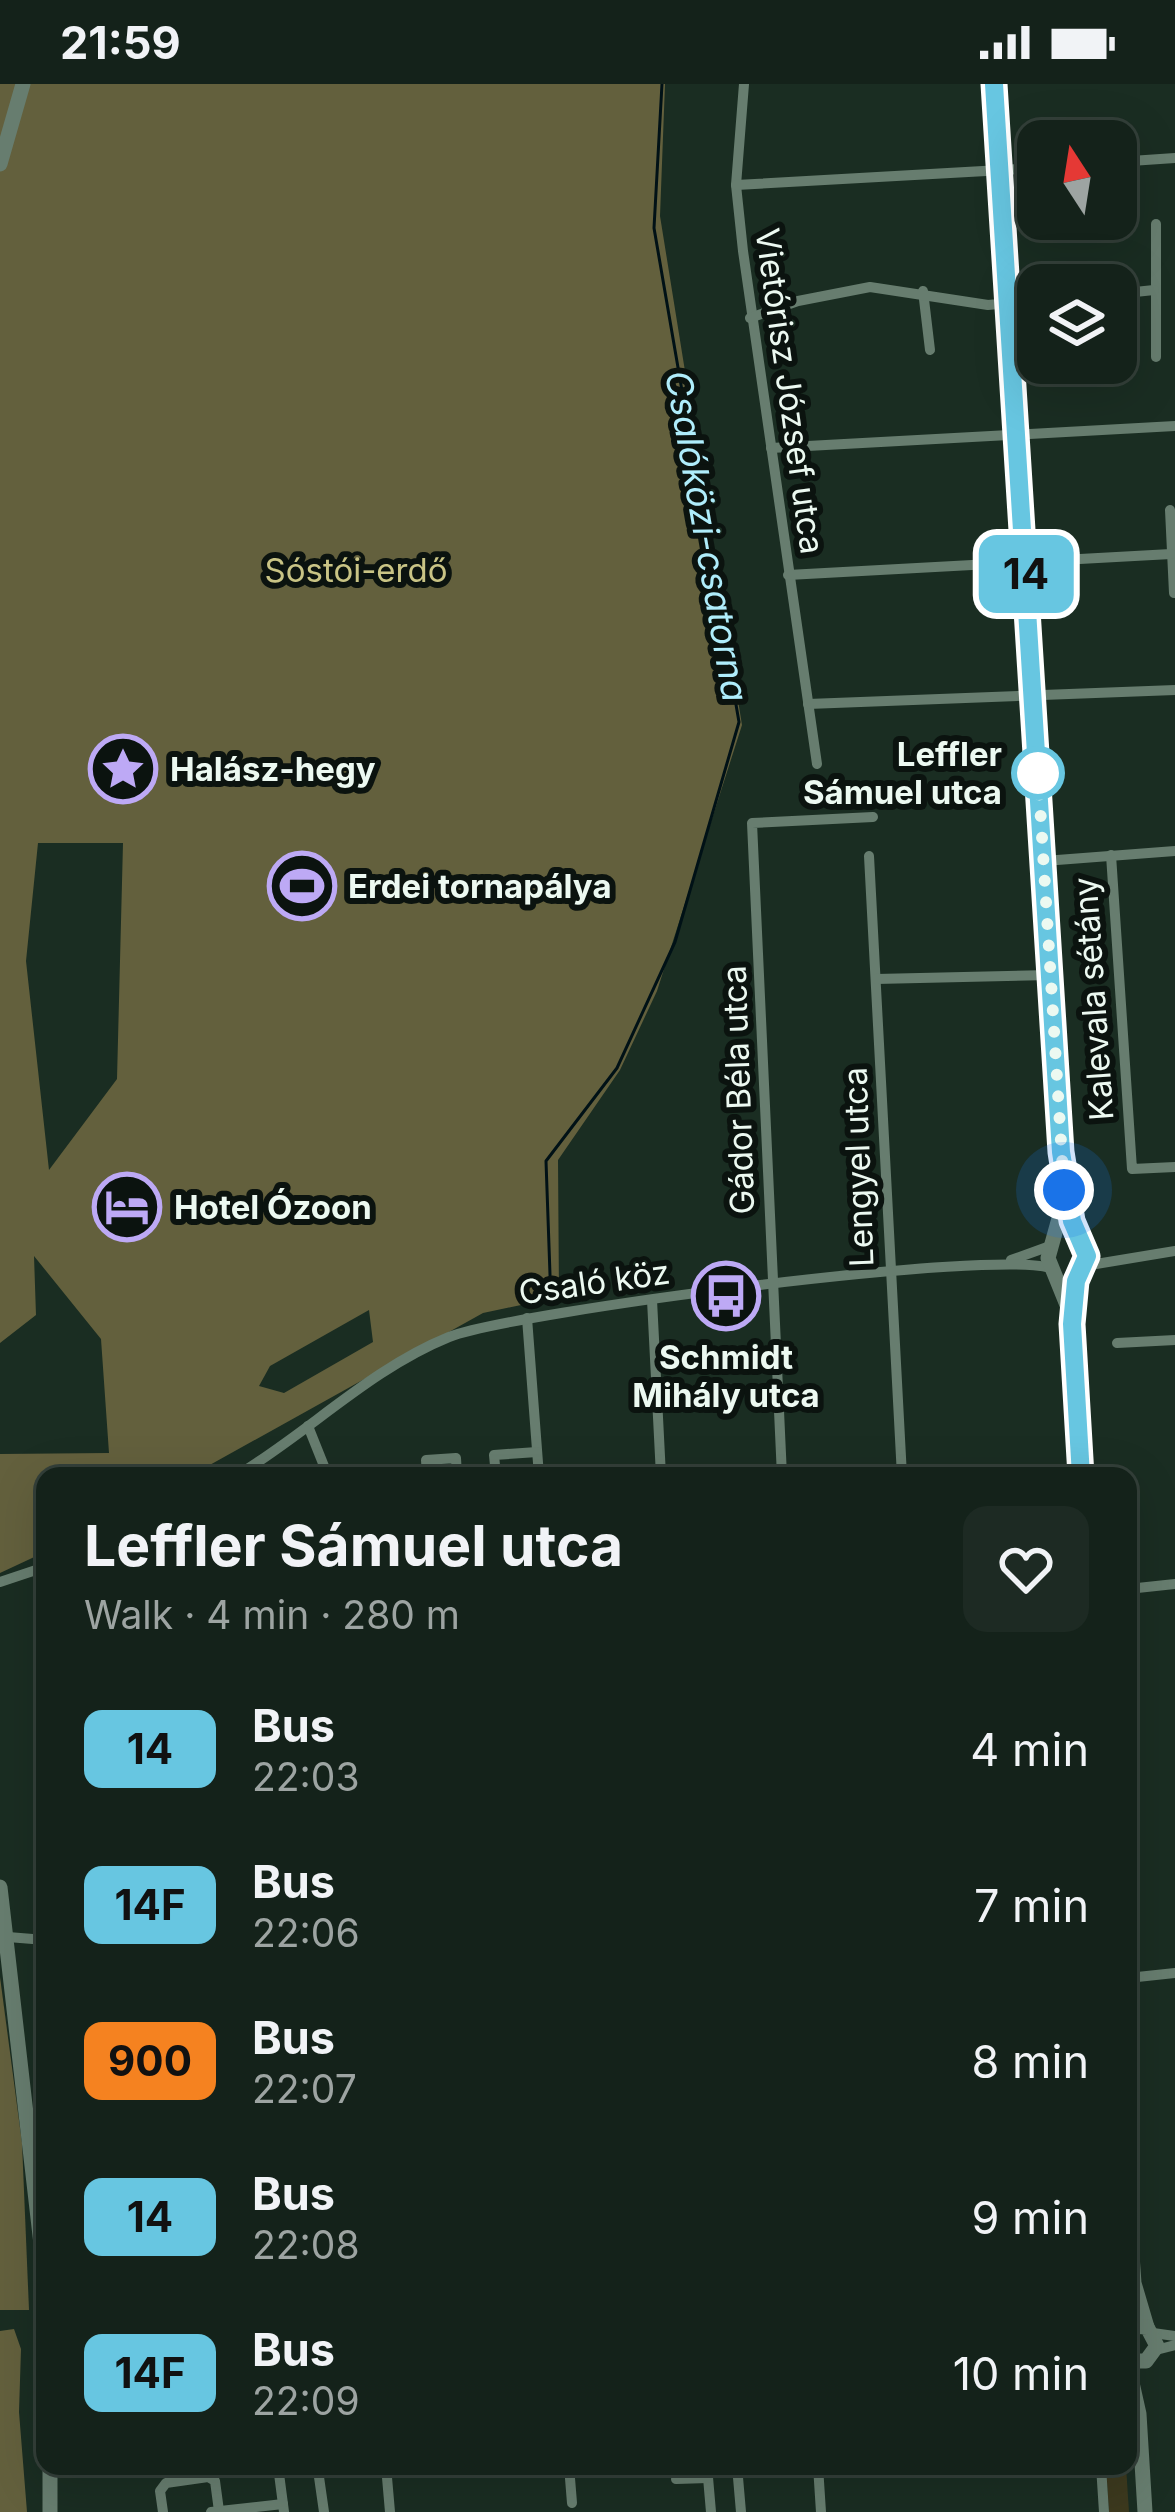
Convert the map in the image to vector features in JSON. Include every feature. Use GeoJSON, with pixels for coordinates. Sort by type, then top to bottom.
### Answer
{"type":"FeatureCollection","features":[{"type":"Feature","properties":{"kind":"street"},"geometry":{"type":"LineString","coordinates":[[0,164],[23,84]]}},
{"type":"Feature","properties":{"kind":"street","name":"Vietórisz József utca"},"geometry":{"type":"LineString","coordinates":[[744,84],[736,185],[750,318],[817,764]]}},
{"type":"Feature","properties":{"kind":"street"},"geometry":{"type":"LineString","coordinates":[[994,84],[1064,1190],[1081,1244],[1082,1269],[1072,1324],[1080,1467]]}},
{"type":"Feature","properties":{"kind":"street"},"geometry":{"type":"LineString","coordinates":[[1137,161],[1175,158]]}},
{"type":"Feature","properties":{"kind":"street"},"geometry":{"type":"LineString","coordinates":[[736,185],[1017,170]]}},
{"type":"Feature","properties":{"kind":"street"},"geometry":{"type":"LineString","coordinates":[[1156,224],[1156,357]]}},
{"type":"Feature","properties":{"kind":"street"},"geometry":{"type":"LineString","coordinates":[[750,318],[835,292],[870,287],[923,290],[988,305],[1017,302]]}},
{"type":"Feature","properties":{"kind":"street"},"geometry":{"type":"LineString","coordinates":[[923,290],[930,350]]}},
{"type":"Feature","properties":{"kind":"street"},"geometry":{"type":"LineString","coordinates":[[1137,291],[1154,290]]}},
{"type":"Feature","properties":{"kind":"street"},"geometry":{"type":"LineString","coordinates":[[771,448],[1175,427]]}},
{"type":"Feature","properties":{"kind":"street"},"geometry":{"type":"LineString","coordinates":[[1170,510],[1174,593]]}},
{"type":"Feature","properties":{"kind":"street"},"geometry":{"type":"LineString","coordinates":[[788,575],[1025,566],[1172,554]]}},
{"type":"Feature","properties":{"kind":"street"},"geometry":{"type":"LineString","coordinates":[[808,704],[1175,690]]}},
{"type":"Feature","properties":{"kind":"street","name":"Gádor Béla utca"},"geometry":{"type":"LineString","coordinates":[[781,1467],[770,1286],[772,1155],[752,824],[873,818]]}},
{"type":"Feature","properties":{"kind":"street","name":"Kalevala sétány"},"geometry":{"type":"LineString","coordinates":[[1044,861],[1175,851]]}},
{"type":"Feature","properties":{"kind":"street","name":"Kalevala sétány"},"geometry":{"type":"LineString","coordinates":[[1111,855],[1132,1169],[1175,1167]]}},
{"type":"Feature","properties":{"kind":"street","name":"Lengyel utca"},"geometry":{"type":"LineString","coordinates":[[869,856],[901,1467]]}},
{"type":"Feature","properties":{"kind":"street"},"geometry":{"type":"LineString","coordinates":[[876,980],[1050,975]]}},
{"type":"Feature","properties":{"kind":"street"},"geometry":{"type":"LineString","coordinates":[[1064,1190],[1052,1244],[1054,1270],[1072,1324]]}},
{"type":"Feature","properties":{"kind":"street"},"geometry":{"type":"LineString","coordinates":[[1052,1244],[1081,1244],[1119,1257]]}},
{"type":"Feature","properties":{"kind":"street","name":"Csaló köz"},"geometry":{"type":"LineString","coordinates":[[249,1467],[442,1340],[527,1318],[652,1300],[1002,1262],[1052,1244]]}},
{"type":"Feature","properties":{"kind":"street"},"geometry":{"type":"LineString","coordinates":[[1054,1270],[1175,1251]]}},
{"type":"Feature","properties":{"kind":"street","name":"Csaló köz"},"geometry":{"type":"LineString","coordinates":[[1002,1262],[1054,1270]]}},
{"type":"Feature","properties":{"kind":"street"},"geometry":{"type":"LineString","coordinates":[[652,1300],[661,1467]]}},
{"type":"Feature","properties":{"kind":"street"},"geometry":{"type":"LineString","coordinates":[[527,1318],[538,1467]]}},
{"type":"Feature","properties":{"kind":"street"},"geometry":{"type":"LineString","coordinates":[[1118,1343],[1175,1340]]}},
{"type":"Feature","properties":{"kind":"street"},"geometry":{"type":"LineString","coordinates":[[308,1426],[324,1467]]}},
{"type":"Feature","properties":{"kind":"street"},"geometry":{"type":"LineString","coordinates":[[495,1467],[494,1455],[537,1453]]}},
{"type":"Feature","properties":{"kind":"street"},"geometry":{"type":"LineString","coordinates":[[426,1467],[426,1460],[456,1458],[456,1467]]}},
{"type":"Feature","properties":{"kind":"street"},"geometry":{"type":"LineString","coordinates":[[0,1582],[36,1570]]}},
{"type":"Feature","properties":{"kind":"street"},"geometry":{"type":"LineString","coordinates":[[1137,1588],[1175,1584]]}},
{"type":"Feature","properties":{"kind":"street"},"geometry":{"type":"LineString","coordinates":[[0,1887],[36,2196]]}},
{"type":"Feature","properties":{"kind":"street"},"geometry":{"type":"LineString","coordinates":[[8,1937],[36,1939]]}},
{"type":"Feature","properties":{"kind":"street"},"geometry":{"type":"LineString","coordinates":[[1137,1977],[1175,1973]]}},
{"type":"Feature","properties":{"kind":"street"},"geometry":{"type":"LineString","coordinates":[[1137,2305],[1143,2349],[1139,2414],[1144,2512]]}},
{"type":"Feature","properties":{"kind":"street"},"geometry":{"type":"LineString","coordinates":[[1143,2349],[1175,2340]]}},
{"type":"Feature","properties":{"kind":"street"},"geometry":{"type":"LineString","coordinates":[[50,2475],[50,2512]]}},
{"type":"Feature","properties":{"kind":"street"},"geometry":{"type":"LineString","coordinates":[[163,2512],[160,2491],[166,2483],[208,2476],[215,2481],[215,2511],[284,2508],[279,2475]]}},
{"type":"Feature","properties":{"kind":"street"},"geometry":{"type":"LineString","coordinates":[[387,2475],[391,2512]]}},
{"type":"Feature","properties":{"kind":"street"},"geometry":{"type":"LineString","coordinates":[[570,2475],[572,2503]]}},
{"type":"Feature","properties":{"kind":"street"},"geometry":{"type":"LineString","coordinates":[[676,2480],[696,2475]]}},
{"type":"Feature","properties":{"kind":"street"},"geometry":{"type":"LineString","coordinates":[[708,2475],[711,2512]]}},
{"type":"Feature","properties":{"kind":"street"},"geometry":{"type":"LineString","coordinates":[[738,2475],[741,2512]]}},
{"type":"Feature","properties":{"kind":"street"},"geometry":{"type":"LineString","coordinates":[[819,2475],[821,2512]]}},
{"type":"Feature","properties":{"kind":"street"},"geometry":{"type":"LineString","coordinates":[[1102,2475],[1104,2512]]}},
{"type":"Feature","properties":{"kind":"street"},"geometry":{"type":"LineString","coordinates":[[319,2477],[324,2512]]}},
{"type":"Feature","properties":{"kind":"shaded area"},"geometry":{"type":"Polygon","coordinates":[[[1107,2475],[1127,2475],[1129,2512],[1109,2512],[1107,2475]]]}},
{"type":"Feature","properties":{"kind":"green space","name":"Sóstói-erdő"},"geometry":{"type":"Polygon","coordinates":[[[0,84],[665,84],[660,216],[742,725],[657,991],[620,1070],[558,1160],[559,1297],[483,1313],[206,1467],[36,1467],[36,1556],[0,1573],[0,1454],[109,1453],[101,1339],[34,1256],[36,1315],[0,1343],[0,84]],[[38,843],[26,961],[49,1170],[117,1079],[123,843],[38,843]],[[369,1310],[270,1366],[259,1386],[284,1393],[373,1342],[369,1310]]]}},
{"type":"Feature","properties":{"kind":"green space"},"geometry":{"type":"Polygon","coordinates":[[[0,1977],[22,2143],[29,2310],[0,2310],[0,1977]]]}},
{"type":"Feature","properties":{"kind":"green space"},"geometry":{"type":"Polygon","coordinates":[[[14,2329],[21,2349],[19,2412],[27,2512],[0,2512],[0,2331],[14,2329]]]}},
{"type":"Feature","properties":{"kind":"waterway","name":"Csalóközi-csatorna"},"geometry":{"type":"LineString","coordinates":[[551,1303],[546,1161],[617,1068],[675,942],[739,722],[654,228],[662,84]]}},
{"type":"Feature","properties":{"kind":"bus line","name":"14"},"geometry":{"type":"LineString","coordinates":[[994,84],[1064,1190],[1077,1240],[1087,1256],[1076,1281],[1072,1324],[1080,1467]]}},
{"type":"Feature","properties":{"kind":"place","name":"Halász-hegy"},"geometry":{"type":"Point","coordinates":[123,769]}},
{"type":"Feature","properties":{"kind":"place","name":"Leffler Sámuel utca"},"geometry":{"type":"Point","coordinates":[1038,773]}},
{"type":"Feature","properties":{"kind":"place","name":"Erdei tornapálya"},"geometry":{"type":"Point","coordinates":[302,886]}},
{"type":"Feature","properties":{"kind":"place","name":"Hotel Ózoon"},"geometry":{"type":"Point","coordinates":[127,1207]}},
{"type":"Feature","properties":{"kind":"place","name":"Schmidt Mihály utca"},"geometry":{"type":"Point","coordinates":[726,1296]}},
{"type":"Feature","properties":{"kind":"route"},"geometry":{"type":"LineString","coordinates":[[1038,773],[1038,769],[1064,1190]]}}]}
